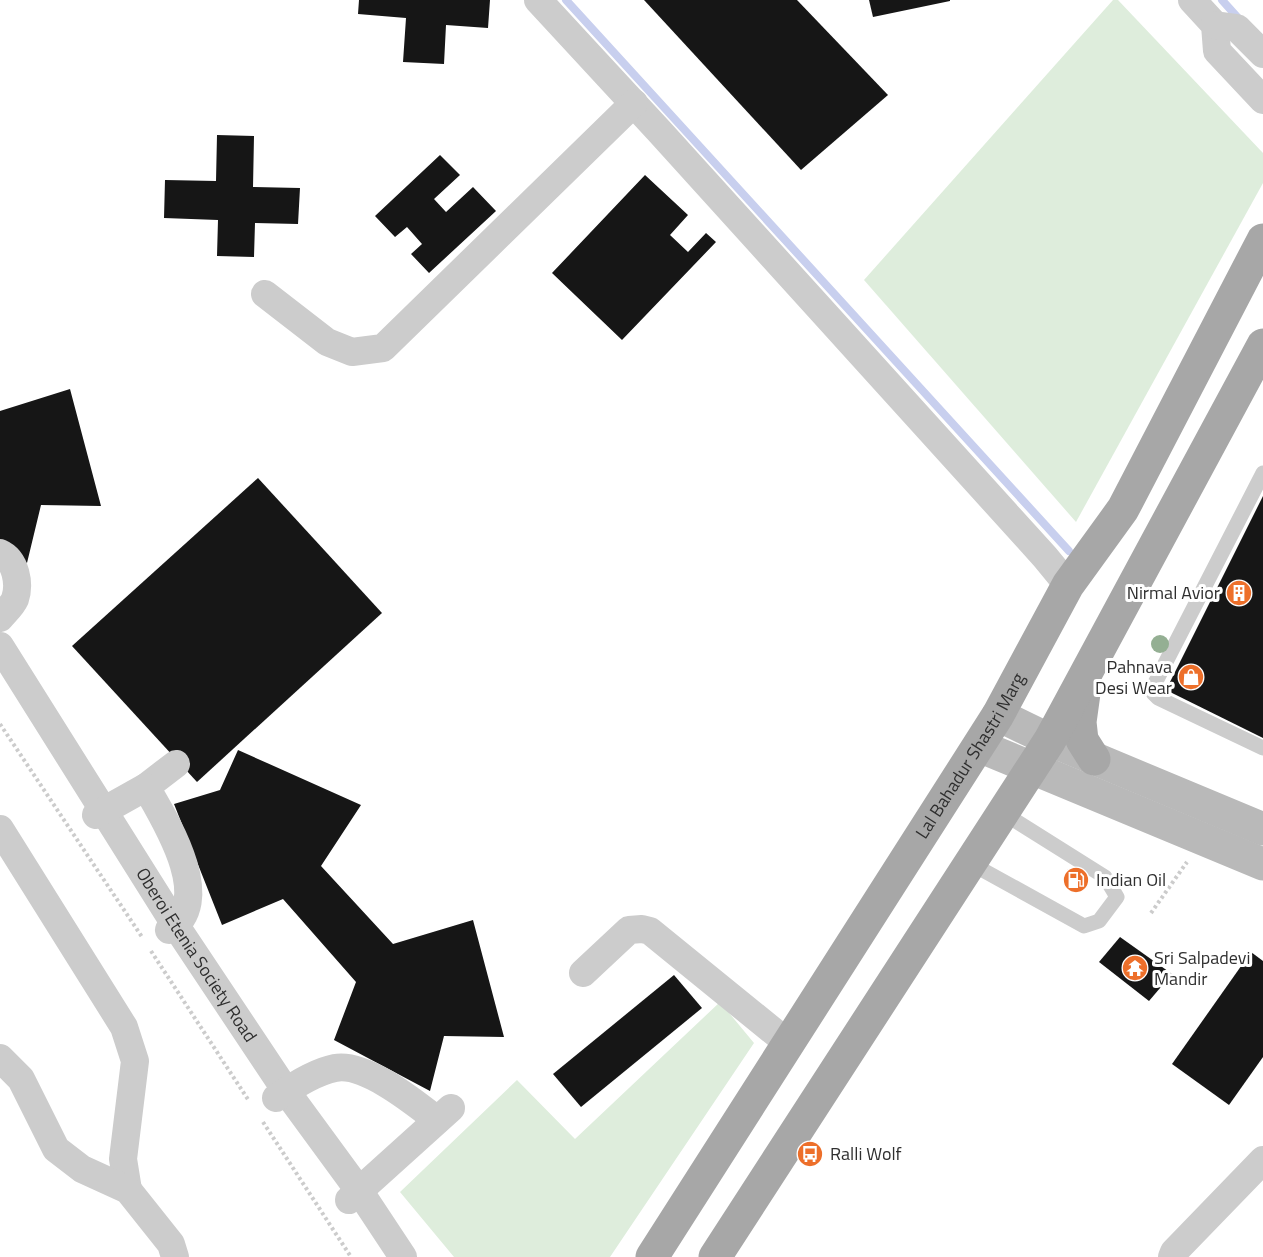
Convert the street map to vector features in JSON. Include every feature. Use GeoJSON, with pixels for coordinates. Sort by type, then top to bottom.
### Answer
{"type":"FeatureCollection","features":[{"type":"Feature","properties":{"kind":"main road","name":"Lal Bahadur Shastri Marg"},"geometry":{"type":"LineString","coordinates":[[652,1257],[979,746],[1068,585],[1123,509],[1263,240]]}},
{"type":"Feature","properties":{"kind":"main road"},"geometry":{"type":"LineString","coordinates":[[715,1257],[1050,740],[1263,345]]}},
{"type":"Feature","properties":{"kind":"main road"},"geometry":{"type":"LineString","coordinates":[[1087,672],[1080,722],[1082,740],[1094,759]]}},
{"type":"Feature","properties":{"kind":"street"},"geometry":{"type":"LineString","coordinates":[[537,0],[634,103],[1068,585]]}},
{"type":"Feature","properties":{"kind":"street"},"geometry":{"type":"LineString","coordinates":[[1192,0],[1215,25],[1218,51],[1263,100]]}},
{"type":"Feature","properties":{"kind":"street"},"geometry":{"type":"LineString","coordinates":[[1215,25],[1237,28],[1263,54]]}},
{"type":"Feature","properties":{"kind":"street"},"geometry":{"type":"LineString","coordinates":[[265,294],[327,342],[352,352],[383,348],[634,103]]}},
{"type":"Feature","properties":{"kind":"street"},"geometry":{"type":"LineString","coordinates":[[0,553],[6,555],[17,574],[15,600],[0,618]]}},
{"type":"Feature","properties":{"kind":"street","name":"Oberoi Etenia Society Road"},"geometry":{"type":"LineString","coordinates":[[0,646],[100,813],[160,937],[269,1104],[355,1196],[403,1257]]}},
{"type":"Feature","properties":{"kind":"street"},"geometry":{"type":"LineString","coordinates":[[0,666],[100,813],[146,787],[176,764]]}},
{"type":"Feature","properties":{"kind":"street"},"geometry":{"type":"LineString","coordinates":[[998,715],[1050,740],[1263,830]]}},
{"type":"Feature","properties":{"kind":"street"},"geometry":{"type":"LineString","coordinates":[[979,746],[1263,864]]}},
{"type":"Feature","properties":{"kind":"street"},"geometry":{"type":"LineString","coordinates":[[146,787],[174,837],[189,887],[188,904],[160,937]]}},
{"type":"Feature","properties":{"kind":"street"},"geometry":{"type":"LineString","coordinates":[[0,829],[124,1027],[135,1061],[123,1159],[128,1190]]}},
{"type":"Feature","properties":{"kind":"street"},"geometry":{"type":"LineString","coordinates":[[583,973],[629,930],[650,931],[789,1044]]}},
{"type":"Feature","properties":{"kind":"street"},"geometry":{"type":"LineString","coordinates":[[0,1058],[21,1079],[56,1149],[82,1168],[128,1190],[171,1244],[175,1257]]}},
{"type":"Feature","properties":{"kind":"street"},"geometry":{"type":"LineString","coordinates":[[269,1104],[336,1068],[352,1068],[445,1113],[355,1196],[389,1257]]}},
{"type":"Feature","properties":{"kind":"street"},"geometry":{"type":"LineString","coordinates":[[1172,1257],[1174,1252],[1263,1160]]}},
{"type":"Feature","properties":{"kind":"lane"},"geometry":{"type":"LineString","coordinates":[[1263,473],[1152,687],[1153,693],[1158,698],[1263,748]]}},
{"type":"Feature","properties":{"kind":"lane"},"geometry":{"type":"LineString","coordinates":[[970,863],[1084,926],[1100,921],[1117,897],[1105,877],[1003,813]]}},
{"type":"Feature","properties":{"kind":"path"},"geometry":{"type":"LineString","coordinates":[[0,724],[160,937],[269,1104],[351,1257]]}},
{"type":"Feature","properties":{"kind":"path"},"geometry":{"type":"LineString","coordinates":[[1151,913],[1203,839]]}},
{"type":"Feature","properties":{"kind":"green space"},"geometry":{"type":"Polygon","coordinates":[[[1113,0],[1118,0],[1263,153],[1263,183],[1076,522],[864,280],[1113,0]]]}},
{"type":"Feature","properties":{"kind":"green space"},"geometry":{"type":"Polygon","coordinates":[[[720,1002],[754,1043],[610,1257],[454,1257],[400,1192],[517,1080],[575,1139],[720,1002]]]}},
{"type":"Feature","properties":{"kind":"building"},"geometry":{"type":"Polygon","coordinates":[[[359,0],[490,0],[488,28],[446,25],[444,64],[403,62],[406,18],[358,14],[359,0]]]}},
{"type":"Feature","properties":{"kind":"building"},"geometry":{"type":"Polygon","coordinates":[[[644,0],[797,0],[888,95],[801,170],[644,0]]]}},
{"type":"Feature","properties":{"kind":"building"},"geometry":{"type":"Polygon","coordinates":[[[869,0],[950,0],[950,1],[873,17],[869,0]]]}},
{"type":"Feature","properties":{"kind":"building"},"geometry":{"type":"Polygon","coordinates":[[[217,135],[254,136],[253,187],[300,188],[298,224],[255,223],[254,257],[217,256],[218,220],[164,218],[165,180],[216,181],[217,135]]]}},
{"type":"Feature","properties":{"kind":"building"},"geometry":{"type":"Polygon","coordinates":[[[440,155],[460,175],[434,199],[446,212],[473,187],[496,211],[429,273],[411,254],[422,244],[407,227],[395,237],[375,216],[440,155]]]}},
{"type":"Feature","properties":{"kind":"building"},"geometry":{"type":"Polygon","coordinates":[[[645,175],[688,215],[670,235],[688,252],[706,233],[716,242],[622,340],[552,273],[645,175]]]}},
{"type":"Feature","properties":{"kind":"building"},"geometry":{"type":"Polygon","coordinates":[[[70,389],[101,506],[41,505],[27,563],[0,547],[0,411],[70,389]]]}},
{"type":"Feature","properties":{"kind":"building"},"geometry":{"type":"Polygon","coordinates":[[[258,478],[382,613],[197,782],[72,646],[258,478]]]}},
{"type":"Feature","properties":{"kind":"building","name":"Nirmal Avior"},"geometry":{"type":"Polygon","coordinates":[[[1263,496],[1263,738],[1166,690],[1263,496]]]}},
{"type":"Feature","properties":{"kind":"building"},"geometry":{"type":"Polygon","coordinates":[[[238,750],[361,805],[321,866],[393,944],[473,920],[504,1037],[444,1036],[430,1091],[334,1040],[356,982],[283,899],[222,925],[174,804],[220,790],[238,750]]]}},
{"type":"Feature","properties":{"kind":"building","name":"Sri Salpadevi Mandir"},"geometry":{"type":"Polygon","coordinates":[[[1120,937],[1172,974],[1149,1001],[1099,962],[1120,937]]]}},
{"type":"Feature","properties":{"kind":"building"},"geometry":{"type":"Polygon","coordinates":[[[1251,952],[1263,961],[1263,1057],[1229,1105],[1172,1064],[1251,952]]]}},
{"type":"Feature","properties":{"kind":"building"},"geometry":{"type":"Polygon","coordinates":[[[674,975],[702,1008],[581,1107],[553,1074],[674,975]]]}},
{"type":"Feature","properties":{"kind":"waterway"},"geometry":{"type":"LineString","coordinates":[[566,0],[1069,551]]}},
{"type":"Feature","properties":{"kind":"waterway"},"geometry":{"type":"LineString","coordinates":[[1222,0],[1239,19]]}},
{"type":"Feature","properties":{"kind":"place","name":"Nirmal Avior"},"geometry":{"type":"Point","coordinates":[1239,593]}},
{"type":"Feature","properties":{"kind":"place","name":"Pahnava Desi Wear"},"geometry":{"type":"Point","coordinates":[1191,677]}},
{"type":"Feature","properties":{"kind":"place","name":"Indian Oil"},"geometry":{"type":"Point","coordinates":[1076,880]}},
{"type":"Feature","properties":{"kind":"place","name":"Sri Salpadevi Mandir"},"geometry":{"type":"Point","coordinates":[1135,968]}},
{"type":"Feature","properties":{"kind":"place","name":"Ralli Wolf"},"geometry":{"type":"Point","coordinates":[810,1154]}}]}
